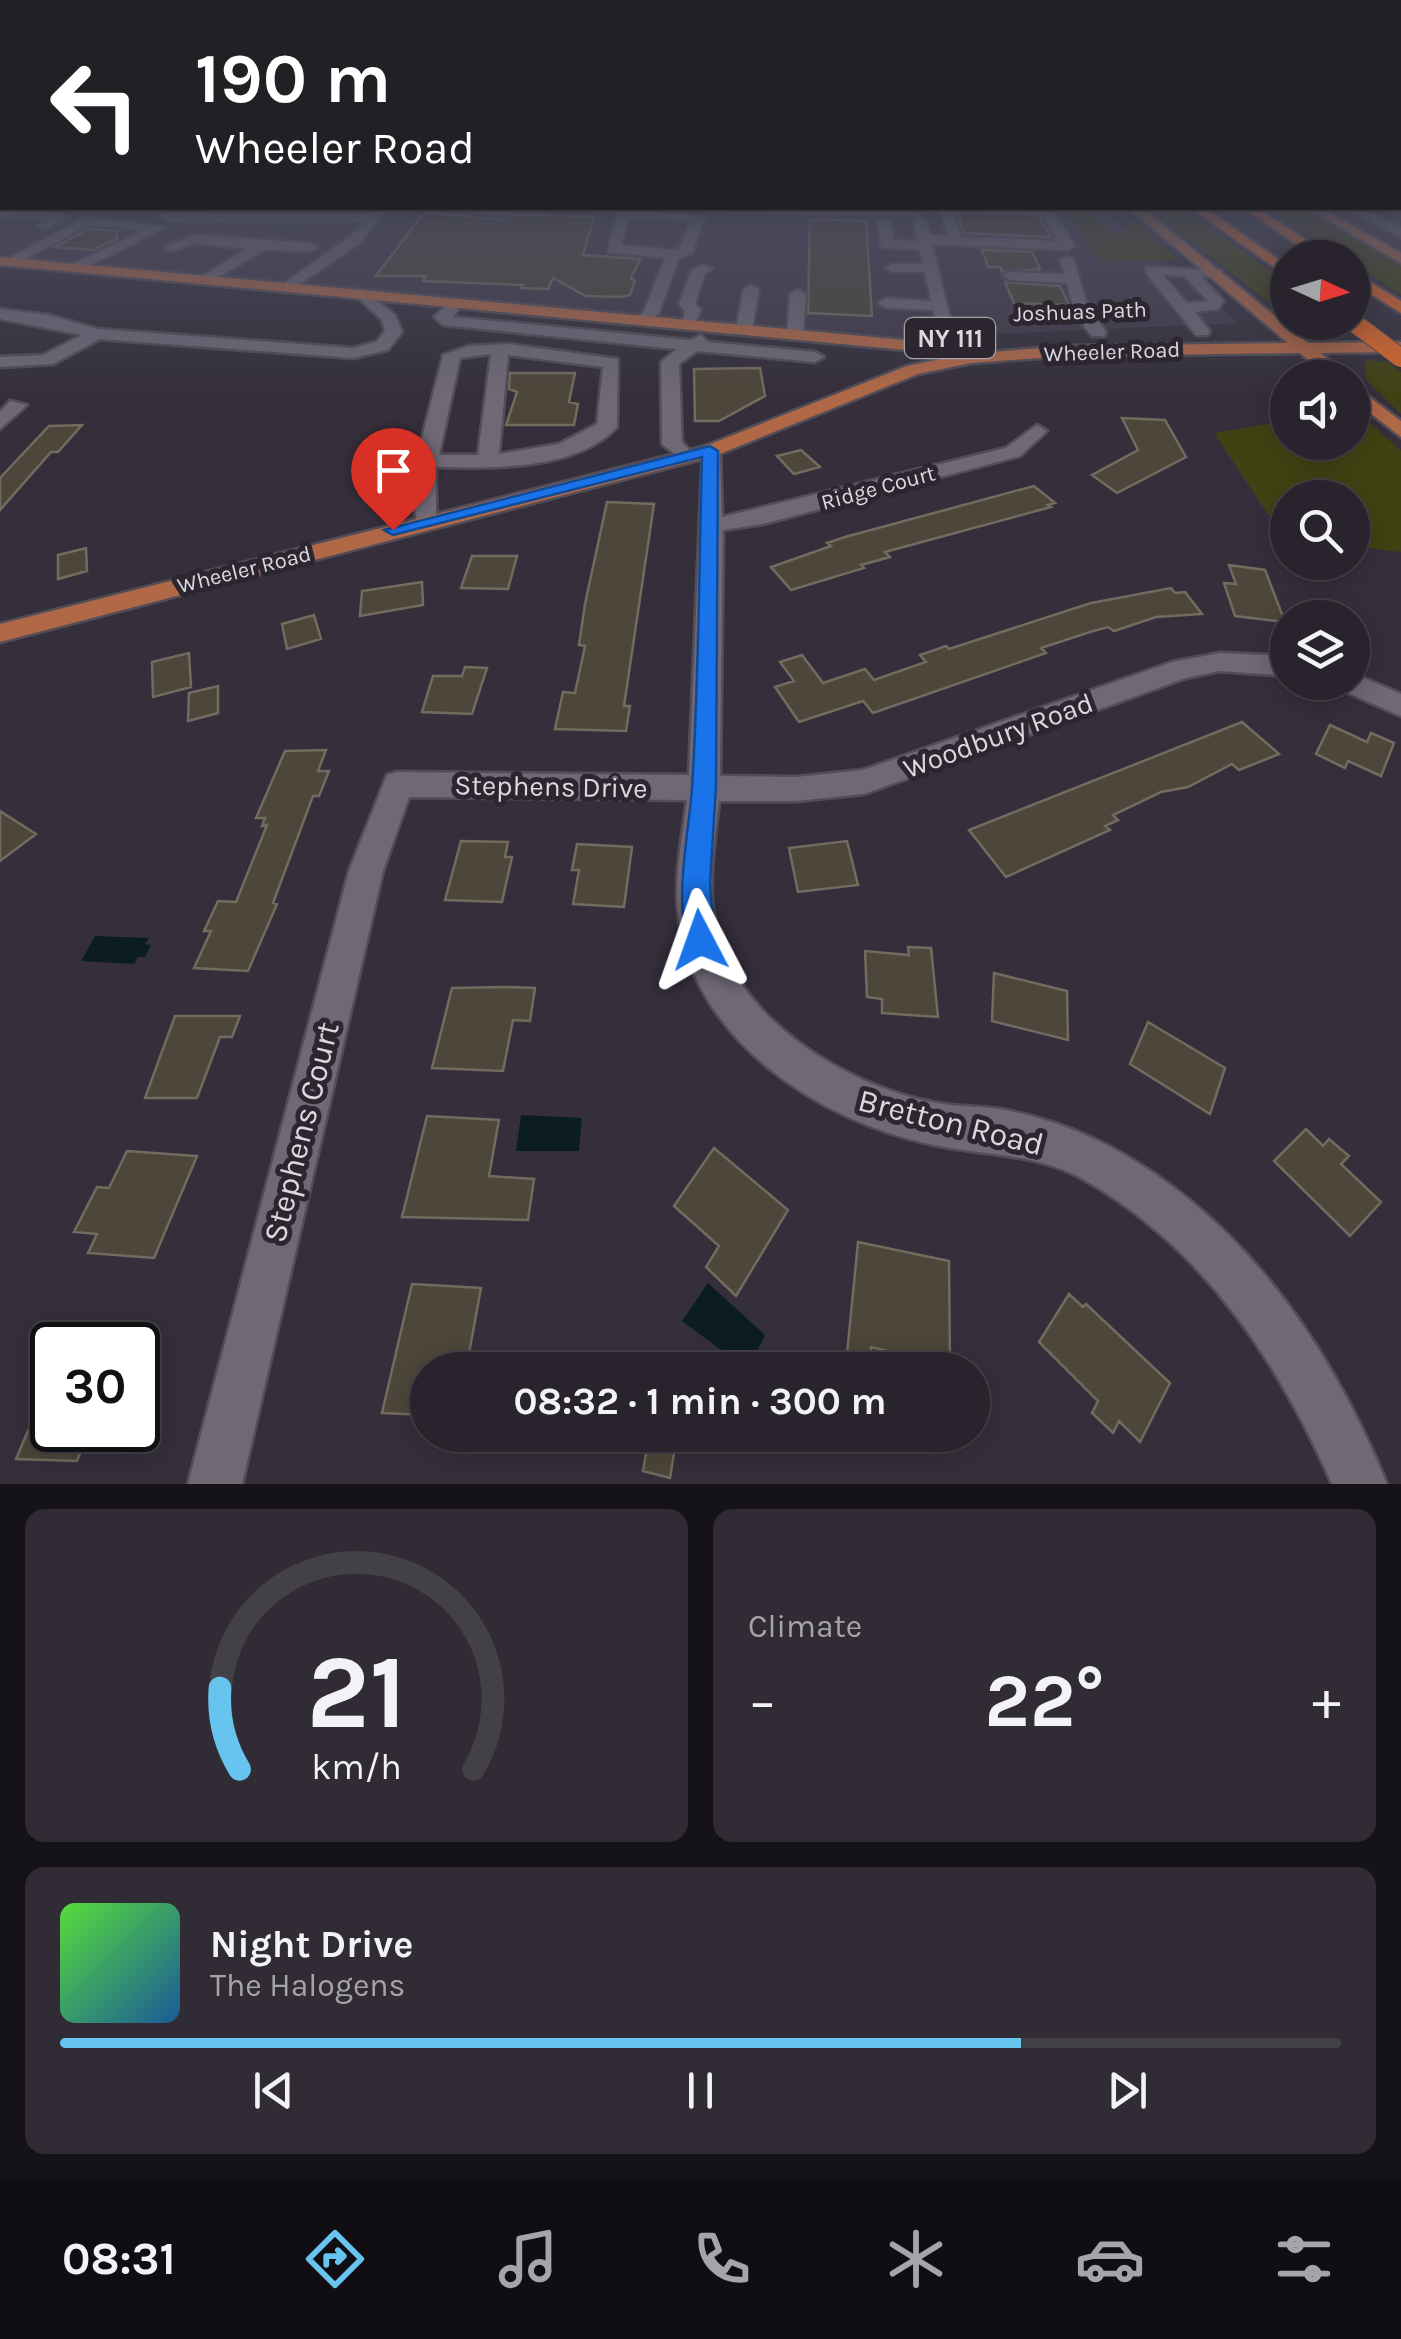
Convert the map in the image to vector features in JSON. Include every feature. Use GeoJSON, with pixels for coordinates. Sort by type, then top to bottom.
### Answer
{"type":"FeatureCollection","features":[{"type":"Feature","properties":{"kind":"highway"},"geometry":{"type":"LineString","coordinates":[[1370,287],[1396,305]]}},
{"type":"Feature","properties":{"kind":"highway"},"geometry":{"type":"LineString","coordinates":[[1370,335],[1401,358]]}},
{"type":"Feature","properties":{"kind":"main road"},"geometry":{"type":"LineString","coordinates":[[1196,256],[1270,316]]}},
{"type":"Feature","properties":{"kind":"main road","name":"Joshuas Path"},"geometry":{"type":"LineString","coordinates":[[5,261],[799,334],[906,340],[1178,332]]}},
{"type":"Feature","properties":{"kind":"main road","name":"Wheeler Road"},"geometry":{"type":"LineString","coordinates":[[1370,329],[1401,329]]}},
{"type":"Feature","properties":{"kind":"main road","name":"Wheeler Road"},"geometry":{"type":"LineString","coordinates":[[830,400],[901,364],[942,349],[1009,340],[1270,330]]}},
{"type":"Feature","properties":{"kind":"main road","name":"Joshuas Path"},"geometry":{"type":"LineString","coordinates":[[799,334],[942,349],[1068,351]]}},
{"type":"Feature","properties":{"kind":"main road"},"geometry":{"type":"LineString","coordinates":[[1298,340],[1320,360]]}},
{"type":"Feature","properties":{"kind":"main road"},"geometry":{"type":"LineString","coordinates":[[870,342],[895,352],[901,364]]}},
{"type":"Feature","properties":{"kind":"main road","name":"Wheeler Road"},"geometry":{"type":"LineString","coordinates":[[0,633],[698,454],[830,400],[932,366],[1068,351],[1401,347]]}},
{"type":"Feature","properties":{"kind":"main road"},"geometry":{"type":"LineString","coordinates":[[1370,404],[1401,431]]}},
{"type":"Feature","properties":{"kind":"street"},"geometry":{"type":"LineString","coordinates":[[76,268],[99,256]]}},
{"type":"Feature","properties":{"kind":"street"},"geometry":{"type":"LineString","coordinates":[[207,280],[244,256]]}},
{"type":"Feature","properties":{"kind":"street"},"geometry":{"type":"LineString","coordinates":[[288,287],[332,256]]}},
{"type":"Feature","properties":{"kind":"street"},"geometry":{"type":"LineString","coordinates":[[643,320],[651,313],[673,256]]}},
{"type":"Feature","properties":{"kind":"street"},"geometry":{"type":"LineString","coordinates":[[927,256],[945,328],[1003,336]]}},
{"type":"Feature","properties":{"kind":"street"},"geometry":{"type":"LineString","coordinates":[[1067,260],[1082,315],[1098,332]]}},
{"type":"Feature","properties":{"kind":"street"},"geometry":{"type":"LineString","coordinates":[[687,324],[693,310],[686,304],[692,283],[698,271],[706,268]]}},
{"type":"Feature","properties":{"kind":"street"},"geometry":{"type":"LineString","coordinates":[[892,268],[930,268]]}},
{"type":"Feature","properties":{"kind":"street"},"geometry":{"type":"LineString","coordinates":[[1202,331],[1150,270],[1217,273]]}},
{"type":"Feature","properties":{"kind":"street"},"geometry":{"type":"LineString","coordinates":[[1181,308],[1212,306],[1216,301],[1190,274]]}},
{"type":"Feature","properties":{"kind":"street"},"geometry":{"type":"LineString","coordinates":[[1010,276],[1072,279]]}},
{"type":"Feature","properties":{"kind":"street"},"geometry":{"type":"LineString","coordinates":[[744,330],[751,290]]}},
{"type":"Feature","properties":{"kind":"street"},"geometry":{"type":"LineString","coordinates":[[0,314],[49,320],[97,334],[352,353],[382,346],[394,332],[389,318],[362,294]]}},
{"type":"Feature","properties":{"kind":"street"},"geometry":{"type":"LineString","coordinates":[[798,294],[799,334]]}},
{"type":"Feature","properties":{"kind":"street"},"geometry":{"type":"LineString","coordinates":[[389,318],[404,306],[427,300]]}},
{"type":"Feature","properties":{"kind":"street"},"geometry":{"type":"LineString","coordinates":[[454,303],[442,318],[471,324],[815,356]]}},
{"type":"Feature","properties":{"kind":"street"},"geometry":{"type":"LineString","coordinates":[[886,303],[938,306]]}},
{"type":"Feature","properties":{"kind":"street"},"geometry":{"type":"LineString","coordinates":[[1024,313],[1082,315]]}},
{"type":"Feature","properties":{"kind":"street"},"geometry":{"type":"LineString","coordinates":[[693,346],[712,326]]}},
{"type":"Feature","properties":{"kind":"street"},"geometry":{"type":"LineString","coordinates":[[0,362],[47,360],[97,334]]}},
{"type":"Feature","properties":{"kind":"street","name":"Bretton Road"},"geometry":{"type":"LineString","coordinates":[[693,346],[670,362],[672,444],[698,454],[712,525],[704,787],[696,882],[700,940],[732,1002],[780,1054],[853,1101],[929,1124],[1011,1132],[1095,1162],[1179,1214],[1252,1294],[1327,1407],[1360,1484]]}},
{"type":"Feature","properties":{"kind":"street"},"geometry":{"type":"LineString","coordinates":[[425,470],[510,461],[591,439],[607,427],[612,363],[464,350],[452,355],[425,470],[425,521]]}},
{"type":"Feature","properties":{"kind":"street"},"geometry":{"type":"LineString","coordinates":[[488,462],[500,352]]}},
{"type":"Feature","properties":{"kind":"street"},"geometry":{"type":"LineString","coordinates":[[0,424],[17,406]]}},
{"type":"Feature","properties":{"kind":"street","name":"Ridge Court"},"geometry":{"type":"LineString","coordinates":[[712,525],[763,516],[1013,452],[1037,431]]}},
{"type":"Feature","properties":{"kind":"street","name":"Woodbury Road"},"geometry":{"type":"LineString","coordinates":[[704,787],[796,789],[864,782],[1182,669],[1220,662],[1270,665]]}},
{"type":"Feature","properties":{"kind":"street"},"geometry":{"type":"LineString","coordinates":[[1370,692],[1401,706]]}},
{"type":"Feature","properties":{"kind":"street","name":"Stephens Drive"},"geometry":{"type":"LineString","coordinates":[[398,784],[704,787]]}},
{"type":"Feature","properties":{"kind":"street","name":"Stephens Court"},"geometry":{"type":"LineString","coordinates":[[215,1484],[366,871],[398,784]]}},
{"type":"Feature","properties":{"kind":"shaded area"},"geometry":{"type":"Polygon","coordinates":[[[0,256],[1159,256],[1239,323],[907,338],[803,333],[0,260],[0,256]]]}},
{"type":"Feature","properties":{"kind":"shaded area"},"geometry":{"type":"Polygon","coordinates":[[[1098,256],[1173,256],[1177,260],[1102,261],[1098,256]]]}},
{"type":"Feature","properties":{"kind":"shaded area"},"geometry":{"type":"Polygon","coordinates":[[[1210,256],[1250,256],[1270,270],[1270,303],[1210,256]]]}},
{"type":"Feature","properties":{"kind":"shaded area"},"geometry":{"type":"Polygon","coordinates":[[[1370,256],[1388,256],[1401,264],[1401,295],[1370,274],[1370,256]]]}},
{"type":"Feature","properties":{"kind":"shaded area"},"geometry":{"type":"Polygon","coordinates":[[[1370,360],[1387,362],[1401,372],[1401,414],[1370,384],[1370,360]]]}},
{"type":"Feature","properties":{"kind":"shaded area"},"geometry":{"type":"Polygon","coordinates":[[[1370,423],[1401,451],[1401,552],[1370,548],[1370,480],[1270,480],[1270,517],[1214,433],[1270,424],[1270,460],[1370,460],[1370,423]]]}},
{"type":"Feature","properties":{"kind":"shaded area"},"geometry":{"type":"Polygon","coordinates":[[[95,936],[149,938],[145,944],[151,945],[145,957],[138,957],[134,964],[81,961],[95,936]]]}},
{"type":"Feature","properties":{"kind":"shaded area"},"geometry":{"type":"Polygon","coordinates":[[[521,1115],[582,1118],[579,1151],[516,1151],[521,1115]]]}},
{"type":"Feature","properties":{"kind":"shaded area"},"geometry":{"type":"Polygon","coordinates":[[[708,1283],[765,1335],[757,1352],[724,1352],[682,1321],[708,1283]]]}},
{"type":"Feature","properties":{"kind":"building"},"geometry":{"type":"Polygon","coordinates":[[[391,256],[640,259],[631,278],[635,281],[630,295],[621,297],[586,296],[553,278],[548,289],[423,281],[426,276],[376,276],[391,256]]]}},
{"type":"Feature","properties":{"kind":"building"},"geometry":{"type":"Polygon","coordinates":[[[809,256],[868,256],[872,316],[808,313],[809,256]]]}},
{"type":"Feature","properties":{"kind":"building"},"geometry":{"type":"Polygon","coordinates":[[[984,256],[1034,256],[1040,269],[1002,272],[1000,267],[988,267],[984,256]]]}},
{"type":"Feature","properties":{"kind":"building"},"geometry":{"type":"Polygon","coordinates":[[[1005,282],[1060,286],[1069,305],[1014,303],[1005,282]]]}},
{"type":"Feature","properties":{"kind":"building"},"geometry":{"type":"Polygon","coordinates":[[[760,368],[765,396],[719,421],[695,421],[694,369],[760,368]]]}},
{"type":"Feature","properties":{"kind":"building"},"geometry":{"type":"Polygon","coordinates":[[[510,373],[575,373],[569,402],[578,404],[574,425],[506,425],[517,392],[509,389],[510,373]]]}},
{"type":"Feature","properties":{"kind":"building"},"geometry":{"type":"Polygon","coordinates":[[[1122,418],[1165,420],[1186,457],[1117,493],[1092,475],[1138,450],[1122,418]]]}},
{"type":"Feature","properties":{"kind":"building"},"geometry":{"type":"Polygon","coordinates":[[[82,425],[58,452],[51,452],[0,510],[0,478],[49,426],[82,425]]]}},
{"type":"Feature","properties":{"kind":"building"},"geometry":{"type":"Polygon","coordinates":[[[801,450],[820,467],[794,474],[777,456],[801,450]]]}},
{"type":"Feature","properties":{"kind":"building"},"geometry":{"type":"Polygon","coordinates":[[[1034,486],[1055,503],[1048,505],[1051,507],[885,552],[890,557],[861,565],[864,568],[791,590],[771,567],[831,546],[827,543],[845,537],[1034,486]]]}},
{"type":"Feature","properties":{"kind":"building"},"geometry":{"type":"Polygon","coordinates":[[[607,502],[654,504],[624,706],[630,706],[626,731],[555,729],[563,692],[575,693],[585,646],[579,645],[585,604],[607,502]]]}},
{"type":"Feature","properties":{"kind":"building"},"geometry":{"type":"Polygon","coordinates":[[[86,548],[87,571],[58,579],[58,555],[86,548]]]}},
{"type":"Feature","properties":{"kind":"building"},"geometry":{"type":"Polygon","coordinates":[[[472,556],[517,556],[508,589],[461,588],[472,556]]]}},
{"type":"Feature","properties":{"kind":"building"},"geometry":{"type":"Polygon","coordinates":[[[1229,565],[1265,570],[1277,600],[1270,600],[1270,620],[1235,616],[1224,583],[1236,584],[1229,565]]]}},
{"type":"Feature","properties":{"kind":"building"},"geometry":{"type":"Polygon","coordinates":[[[422,582],[423,605],[360,616],[362,591],[422,582]]]}},
{"type":"Feature","properties":{"kind":"building"},"geometry":{"type":"Polygon","coordinates":[[[1171,588],[1175,593],[1185,592],[1202,614],[1156,617],[1114,631],[1108,627],[1090,632],[1041,648],[1046,653],[873,713],[863,701],[799,722],[775,687],[794,681],[780,662],[802,655],[823,683],[865,669],[874,680],[926,662],[920,655],[946,646],[949,649],[1091,603],[1171,588]]]}},
{"type":"Feature","properties":{"kind":"building"},"geometry":{"type":"Polygon","coordinates":[[[314,615],[321,639],[287,649],[282,624],[314,615]]]}},
{"type":"Feature","properties":{"kind":"building"},"geometry":{"type":"Polygon","coordinates":[[[189,653],[191,687],[153,697],[152,662],[189,653]]]}},
{"type":"Feature","properties":{"kind":"building"},"geometry":{"type":"Polygon","coordinates":[[[465,667],[487,668],[472,714],[422,712],[433,676],[462,676],[465,667]]]}},
{"type":"Feature","properties":{"kind":"building"},"geometry":{"type":"Polygon","coordinates":[[[218,686],[218,713],[188,721],[189,693],[218,686]]]}},
{"type":"Feature","properties":{"kind":"building"},"geometry":{"type":"Polygon","coordinates":[[[1242,722],[1279,754],[1239,770],[1232,764],[1188,787],[1161,792],[1113,815],[1118,820],[1105,826],[1110,830],[1006,877],[969,830],[1242,722]]]}},
{"type":"Feature","properties":{"kind":"building"},"geometry":{"type":"Polygon","coordinates":[[[1330,725],[1367,742],[1371,733],[1394,743],[1381,776],[1348,761],[1345,768],[1316,754],[1330,725]]]}},
{"type":"Feature","properties":{"kind":"building"},"geometry":{"type":"Polygon","coordinates":[[[326,750],[318,771],[329,771],[319,796],[313,796],[273,903],[277,904],[248,971],[194,968],[211,931],[204,931],[218,901],[236,902],[267,825],[262,826],[265,818],[256,818],[285,751],[326,750]]]}},
{"type":"Feature","properties":{"kind":"building"},"geometry":{"type":"Polygon","coordinates":[[[0,811],[36,834],[0,861],[0,811]]]}},
{"type":"Feature","properties":{"kind":"building"},"geometry":{"type":"Polygon","coordinates":[[[461,841],[508,842],[505,857],[512,857],[502,902],[445,900],[461,841]]]}},
{"type":"Feature","properties":{"kind":"building"},"geometry":{"type":"Polygon","coordinates":[[[847,841],[858,885],[798,892],[789,848],[847,841]]]}},
{"type":"Feature","properties":{"kind":"building"},"geometry":{"type":"Polygon","coordinates":[[[577,844],[632,847],[624,907],[573,904],[579,870],[572,870],[577,844]]]}},
{"type":"Feature","properties":{"kind":"building"},"geometry":{"type":"Polygon","coordinates":[[[908,947],[931,948],[938,1017],[882,1013],[882,999],[867,997],[865,951],[909,955],[908,947]]]}},
{"type":"Feature","properties":{"kind":"building"},"geometry":{"type":"Polygon","coordinates":[[[994,973],[1067,991],[1068,1040],[992,1021],[994,973]]]}},
{"type":"Feature","properties":{"kind":"building"},"geometry":{"type":"Polygon","coordinates":[[[452,988],[535,988],[530,1021],[513,1020],[503,1071],[432,1068],[452,988]]]}},
{"type":"Feature","properties":{"kind":"building"},"geometry":{"type":"Polygon","coordinates":[[[175,1016],[240,1016],[232,1037],[220,1037],[197,1098],[145,1098],[175,1016]]]}},
{"type":"Feature","properties":{"kind":"building"},"geometry":{"type":"Polygon","coordinates":[[[1148,1022],[1225,1068],[1210,1114],[1130,1064],[1148,1022]]]}},
{"type":"Feature","properties":{"kind":"building"},"geometry":{"type":"Polygon","coordinates":[[[427,1116],[499,1120],[489,1176],[534,1179],[528,1220],[402,1217],[427,1116]]]}},
{"type":"Feature","properties":{"kind":"building"},"geometry":{"type":"Polygon","coordinates":[[[1306,1129],[1323,1146],[1329,1139],[1349,1156],[1341,1164],[1381,1202],[1350,1236],[1274,1161],[1306,1129]]]}},
{"type":"Feature","properties":{"kind":"building"},"geometry":{"type":"Polygon","coordinates":[[[714,1148],[788,1210],[736,1296],[706,1267],[719,1246],[674,1206],[714,1148]]]}},
{"type":"Feature","properties":{"kind":"building"},"geometry":{"type":"Polygon","coordinates":[[[127,1151],[197,1156],[154,1258],[88,1253],[97,1234],[74,1232],[97,1187],[109,1188],[127,1151]]]}},
{"type":"Feature","properties":{"kind":"building"},"geometry":{"type":"Polygon","coordinates":[[[858,1242],[949,1261],[950,1352],[892,1352],[871,1347],[871,1352],[847,1352],[858,1242]]]}},
{"type":"Feature","properties":{"kind":"building"},"geometry":{"type":"Polygon","coordinates":[[[412,1284],[481,1288],[469,1352],[410,1352],[410,1414],[382,1413],[412,1284]]]}},
{"type":"Feature","properties":{"kind":"building"},"geometry":{"type":"Polygon","coordinates":[[[1069,1294],[1083,1307],[1086,1304],[1170,1383],[1140,1442],[1119,1421],[1113,1433],[1092,1413],[1098,1401],[1039,1342],[1069,1294]]]}},
{"type":"Feature","properties":{"kind":"building"},"geometry":{"type":"Polygon","coordinates":[[[30,1426],[30,1452],[80,1452],[77,1461],[16,1459],[30,1426]]]}},
{"type":"Feature","properties":{"kind":"building"},"geometry":{"type":"Polygon","coordinates":[[[646,1452],[674,1452],[670,1478],[643,1471],[646,1452]]]}},
{"type":"Feature","properties":{"kind":"route"},"geometry":{"type":"LineString","coordinates":[[393,530],[710,451],[712,525],[704,787],[696,882],[700,940]]}}]}
